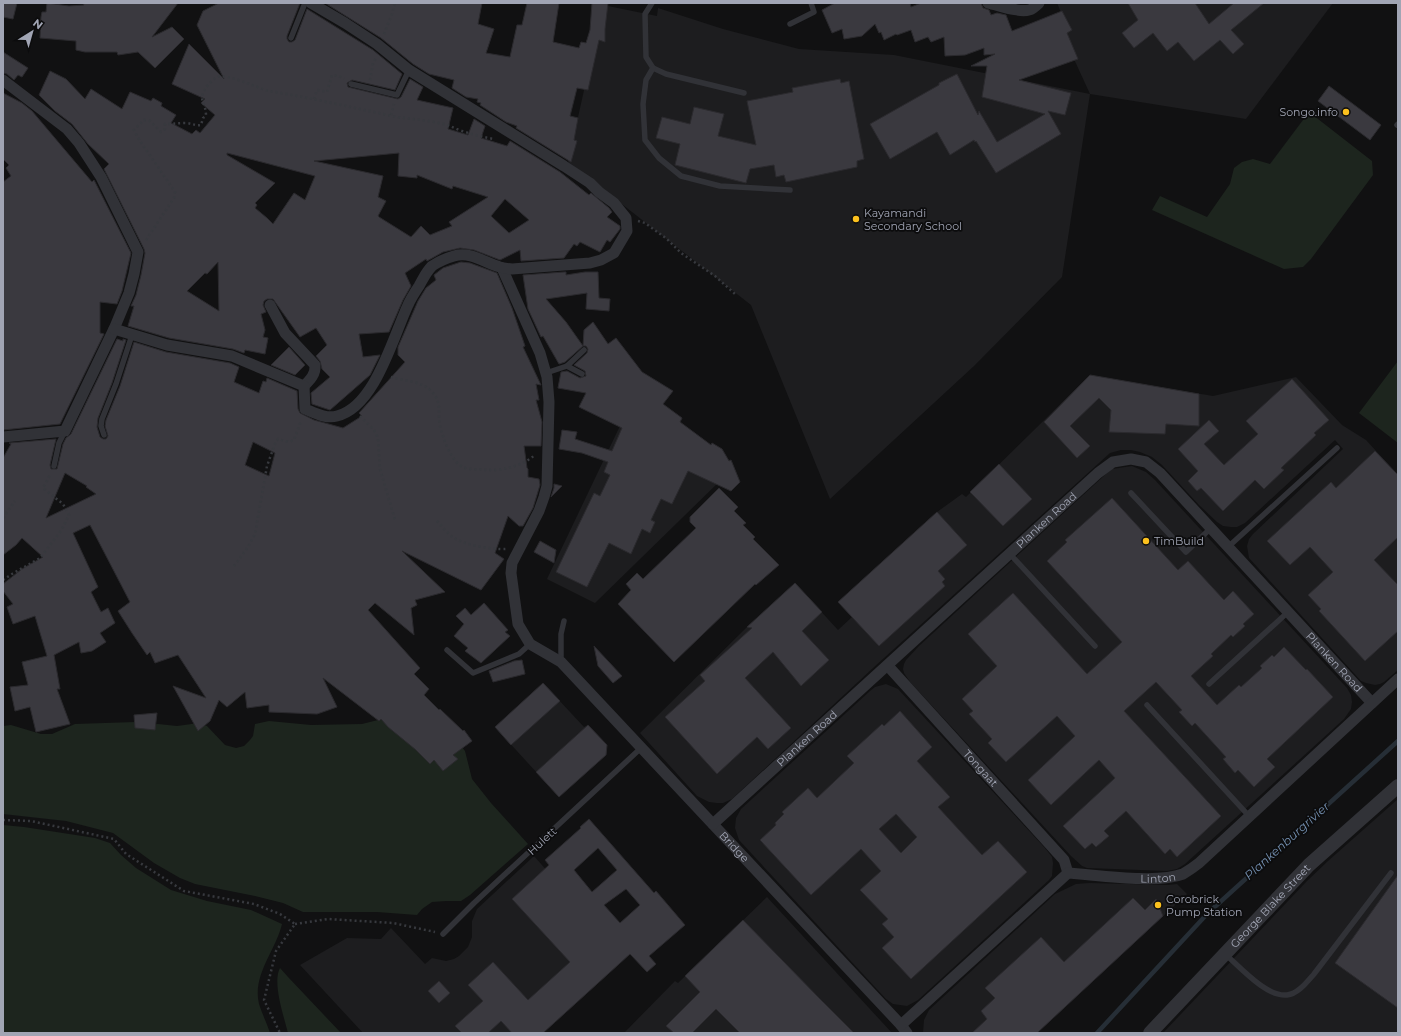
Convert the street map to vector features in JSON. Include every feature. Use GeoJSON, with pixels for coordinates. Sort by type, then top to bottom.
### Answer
{"type":"FeatureCollection","features":[{"type":"Feature","properties":{"kind":"street"},"geometry":{"type":"LineString","coordinates":[[988,3],[1021,10],[1034,8],[1039,3]]}},
{"type":"Feature","properties":{"kind":"street"},"geometry":{"type":"LineString","coordinates":[[270,304],[285,333],[315,365],[314,374],[304,386],[305,409],[318,415],[330,417],[337,416],[353,408],[367,394],[379,373],[409,304],[432,267],[453,257],[466,255],[479,258],[502,268],[590,263],[601,260],[614,253],[627,231],[626,218],[614,203],[598,192],[590,183],[409,70],[379,46],[315,4]]}},
{"type":"Feature","properties":{"kind":"street"},"geometry":{"type":"LineString","coordinates":[[3,80],[67,129],[79,143],[89,156],[138,252],[129,293],[114,329],[65,431],[3,437]]}},
{"type":"Feature","properties":{"kind":"street"},"geometry":{"type":"LineString","coordinates":[[502,268],[540,354],[546,373],[549,402],[547,486],[540,511],[519,548],[512,563],[511,573],[518,624],[530,644]]}},
{"type":"Feature","properties":{"kind":"street"},"geometry":{"type":"LineString","coordinates":[[114,329],[167,345],[232,356],[304,386]]}},
{"type":"Feature","properties":{"kind":"street","name":"Planken Road"},"geometry":{"type":"LineString","coordinates":[[713,824],[888,666],[1009,553],[1098,473],[1114,462],[1131,459],[1146,462],[1160,473],[1372,703]]}},
{"type":"Feature","properties":{"kind":"street","name":"Bridge"},"geometry":{"type":"LineString","coordinates":[[530,644],[561,662],[904,1029]]}},
{"type":"Feature","properties":{"kind":"street","name":"Tongaat"},"geometry":{"type":"LineString","coordinates":[[888,666],[1064,860],[1068,873]]}},
{"type":"Feature","properties":{"kind":"street","name":"Linton"},"geometry":{"type":"LineString","coordinates":[[1068,873],[1165,878],[1184,873],[1198,863],[1398,679]]}},
{"type":"Feature","properties":{"kind":"street","name":"George Blake Street"},"geometry":{"type":"LineString","coordinates":[[1150,1033],[1309,865],[1398,786]]}},
{"type":"Feature","properties":{"kind":"street"},"geometry":{"type":"LineString","coordinates":[[904,1029],[1068,873]]}},
{"type":"Feature","properties":{"kind":"lane"},"geometry":{"type":"LineString","coordinates":[[291,38],[305,3]]}},
{"type":"Feature","properties":{"kind":"lane"},"geometry":{"type":"LineString","coordinates":[[652,3],[645,14],[646,57],[653,68],[666,74],[744,94]]}},
{"type":"Feature","properties":{"kind":"lane"},"geometry":{"type":"LineString","coordinates":[[790,24],[814,12],[810,3]]}},
{"type":"Feature","properties":{"kind":"lane"},"geometry":{"type":"LineString","coordinates":[[653,68],[646,80],[642,104],[645,140],[659,158],[681,176],[720,186],[790,190]]}},
{"type":"Feature","properties":{"kind":"lane"},"geometry":{"type":"LineString","coordinates":[[350,84],[397,95],[409,70]]}},
{"type":"Feature","properties":{"kind":"lane"},"geometry":{"type":"LineString","coordinates":[[104,435],[101,426],[102,419],[116,384],[132,335]]}},
{"type":"Feature","properties":{"kind":"lane"},"geometry":{"type":"LineString","coordinates":[[546,373],[567,366],[584,350]]}},
{"type":"Feature","properties":{"kind":"lane"},"geometry":{"type":"LineString","coordinates":[[567,366],[582,374]]}},
{"type":"Feature","properties":{"kind":"lane"},"geometry":{"type":"LineString","coordinates":[[54,466],[59,443],[65,431]]}},
{"type":"Feature","properties":{"kind":"lane"},"geometry":{"type":"LineString","coordinates":[[1228,547],[1337,448]]}},
{"type":"Feature","properties":{"kind":"lane"},"geometry":{"type":"LineString","coordinates":[[1131,493],[1186,552],[1211,528]]}},
{"type":"Feature","properties":{"kind":"lane"},"geometry":{"type":"LineString","coordinates":[[1009,553],[1095,646]]}},
{"type":"Feature","properties":{"kind":"lane"},"geometry":{"type":"LineString","coordinates":[[1209,684],[1288,612]]}},
{"type":"Feature","properties":{"kind":"lane"},"geometry":{"type":"LineString","coordinates":[[561,662],[561,634],[564,621]]}},
{"type":"Feature","properties":{"kind":"lane"},"geometry":{"type":"LineString","coordinates":[[447,650],[473,673],[519,654],[530,644]]}},
{"type":"Feature","properties":{"kind":"lane"},"geometry":{"type":"LineString","coordinates":[[1146,705],[1249,816]]}},
{"type":"Feature","properties":{"kind":"lane","name":"Hulett"},"geometry":{"type":"LineString","coordinates":[[443,934],[641,748]]}},
{"type":"Feature","properties":{"kind":"lane"},"geometry":{"type":"LineString","coordinates":[[1225,954],[1259,984],[1274,993],[1288,995],[1301,989],[1391,873]]}},
{"type":"Feature","properties":{"kind":"path"},"geometry":{"type":"LineString","coordinates":[[368,88],[373,64],[390,21],[395,3]]}},
{"type":"Feature","properties":{"kind":"path"},"geometry":{"type":"LineString","coordinates":[[314,99],[317,90],[327,92],[332,75],[339,76],[350,84]]}},
{"type":"Feature","properties":{"kind":"path"},"geometry":{"type":"LineString","coordinates":[[138,252],[174,198],[175,192],[134,130],[144,120],[150,121],[161,132],[165,129],[165,124],[172,125],[184,123],[201,125],[203,118],[206,116],[206,108],[202,102],[202,94],[210,82],[216,77],[241,81],[261,89],[398,117],[440,123],[494,139],[505,129]]}},
{"type":"Feature","properties":{"kind":"path"},"geometry":{"type":"LineString","coordinates":[[626,218],[645,223],[667,239],[681,253],[714,276],[735,294]]}},
{"type":"Feature","properties":{"kind":"path"},"geometry":{"type":"LineString","coordinates":[[379,373],[423,385],[431,390],[438,401],[439,420],[443,435],[452,456],[456,463],[465,468],[500,471],[509,468],[527,461],[540,450],[548,438]]}},
{"type":"Feature","properties":{"kind":"path"},"geometry":{"type":"LineString","coordinates":[[353,408],[377,434],[380,469],[395,520]]}},
{"type":"Feature","properties":{"kind":"path"},"geometry":{"type":"LineString","coordinates":[[234,566],[248,547],[255,534],[267,466],[276,441],[278,439],[289,442],[296,438],[305,409]]}},
{"type":"Feature","properties":{"kind":"path"},"geometry":{"type":"LineString","coordinates":[[3,580],[40,558],[61,531],[69,515],[63,504],[43,488],[54,466]]}},
{"type":"Feature","properties":{"kind":"path"},"geometry":{"type":"LineString","coordinates":[[3,518],[15,501]]}},
{"type":"Feature","properties":{"kind":"path"},"geometry":{"type":"LineString","coordinates":[[437,521],[452,537],[461,541],[489,548],[519,548]]}},
{"type":"Feature","properties":{"kind":"path"},"geometry":{"type":"LineString","coordinates":[[3,820],[30,821],[114,839],[126,854],[184,891],[254,904],[280,914],[295,924],[328,919],[393,923],[443,934]]}},
{"type":"Feature","properties":{"kind":"path"},"geometry":{"type":"LineString","coordinates":[[280,1033],[264,1000],[276,951],[295,924]]}},
{"type":"Feature","properties":{"kind":"shaded area"},"geometry":{"type":"Polygon","coordinates":[[[1057,3],[1333,3],[1246,119],[1090,94],[1062,33],[1067,27],[1057,3]]]}},
{"type":"Feature","properties":{"kind":"shaded area","name":"Kayamandi Secondary School"},"geometry":{"type":"Polygon","coordinates":[[[603,5],[657,16],[658,8],[723,29],[799,49],[894,55],[1090,94],[1062,277],[974,366],[830,499],[751,305],[568,162],[603,5]]]}},
{"type":"Feature","properties":{"kind":"shaded area"},"geometry":{"type":"Polygon","coordinates":[[[1309,112],[1372,161],[1373,175],[1311,259],[1303,267],[1284,269],[1152,210],[1160,196],[1207,217],[1230,184],[1234,168],[1242,162],[1253,159],[1270,164],[1309,112]]]}},
{"type":"Feature","properties":{"kind":"shaded area"},"geometry":{"type":"Polygon","coordinates":[[[1398,361],[1398,443],[1359,413],[1398,361]]]}},
{"type":"Feature","properties":{"kind":"shaded area"},"geometry":{"type":"Polygon","coordinates":[[[1090,375],[1213,396],[1296,377],[1342,425],[1366,440],[1398,475],[1398,670],[1380,684],[1375,685],[1361,681],[1249,558],[1247,546],[1249,539],[1253,534],[1343,449],[1335,440],[1245,523],[1237,527],[1223,526],[1217,522],[1162,465],[1152,457],[1140,452],[1121,450],[1110,453],[873,668],[732,799],[723,803],[717,803],[709,802],[697,796],[640,733],[747,627],[795,583],[838,630],[852,617],[838,602],[937,512],[962,494],[966,497],[1090,375]]]}},
{"type":"Feature","properties":{"kind":"shaded area"},"geometry":{"type":"Polygon","coordinates":[[[629,407],[724,477],[595,603],[547,579],[629,407]]]}},
{"type":"Feature","properties":{"kind":"shaded area"},"geometry":{"type":"Polygon","coordinates":[[[1132,466],[1146,472],[1155,480],[1347,688],[1351,695],[1352,702],[1351,709],[1344,719],[1185,864],[1177,869],[1167,871],[1087,868],[1082,866],[1071,856],[910,682],[903,669],[906,660],[919,646],[1107,473],[1112,469],[1132,466]]]}},
{"type":"Feature","properties":{"kind":"shaded area"},"geometry":{"type":"Polygon","coordinates":[[[543,683],[584,727],[588,725],[607,745],[606,755],[559,797],[495,727],[543,683]]]}},
{"type":"Feature","properties":{"kind":"shaded area"},"geometry":{"type":"Polygon","coordinates":[[[886,684],[898,689],[1045,848],[1052,857],[1053,863],[1052,876],[1049,880],[918,1000],[907,1006],[893,1004],[886,999],[739,840],[735,828],[736,818],[741,809],[870,691],[875,687],[886,684]]]}},
{"type":"Feature","properties":{"kind":"shaded area"},"geometry":{"type":"Polygon","coordinates":[[[390,717],[452,735],[465,751],[472,779],[491,803],[528,844],[470,895],[461,901],[432,902],[422,909],[417,915],[377,912],[303,912],[283,903],[195,884],[180,878],[154,863],[113,833],[66,821],[3,814],[3,726],[11,725],[41,734],[52,734],[75,724],[135,722],[150,725],[158,724],[177,726],[199,723],[207,726],[225,745],[236,748],[244,746],[250,740],[253,736],[255,724],[269,721],[311,725],[362,724],[390,717]]]}},
{"type":"Feature","properties":{"kind":"shaded area"},"geometry":{"type":"Polygon","coordinates":[[[1398,799],[1398,1033],[1163,1033],[1307,881],[1398,799]]]}},
{"type":"Feature","properties":{"kind":"shaded area"},"geometry":{"type":"Polygon","coordinates":[[[3,825],[95,838],[110,843],[136,868],[171,890],[207,901],[251,910],[282,924],[259,983],[259,1004],[270,1033],[3,1033],[3,825]]]}},
{"type":"Feature","properties":{"kind":"shaded area"},"geometry":{"type":"Polygon","coordinates":[[[534,856],[625,959],[543,1033],[363,1033],[300,965],[347,938],[381,939],[391,928],[425,964],[432,958],[446,961],[454,959],[468,947],[472,937],[472,921],[477,909],[534,856]]]}},
{"type":"Feature","properties":{"kind":"shaded area"},"geometry":{"type":"Polygon","coordinates":[[[1076,884],[1177,884],[1187,894],[1037,1033],[923,1033],[924,1020],[929,1010],[1055,894],[1076,884]]]}},
{"type":"Feature","properties":{"kind":"shaded area"},"geometry":{"type":"Polygon","coordinates":[[[767,897],[892,1033],[624,1033],[675,981],[678,983],[767,897]]]}},
{"type":"Feature","properties":{"kind":"shaded area"},"geometry":{"type":"Polygon","coordinates":[[[280,968],[341,1033],[288,1033],[277,982],[280,968]]]}},
{"type":"Feature","properties":{"kind":"building"},"geometry":{"type":"Polygon","coordinates":[[[3,3],[17,3],[13,19],[3,17],[3,3]]]}},
{"type":"Feature","properties":{"kind":"building"},"geometry":{"type":"Polygon","coordinates":[[[47,3],[69,6],[84,5],[83,3],[178,3],[152,37],[172,27],[184,39],[155,68],[138,52],[118,55],[117,52],[85,52],[76,50],[76,41],[40,38],[42,12],[46,12],[47,3]]]}},
{"type":"Feature","properties":{"kind":"building"},"geometry":{"type":"Polygon","coordinates":[[[219,3],[300,3],[287,36],[289,42],[295,40],[307,9],[373,50],[402,74],[395,90],[352,80],[347,83],[348,87],[398,99],[401,97],[410,79],[423,87],[417,100],[453,108],[448,129],[468,135],[474,119],[485,126],[481,138],[507,146],[510,141],[560,172],[589,195],[591,193],[609,208],[612,212],[607,217],[620,226],[620,229],[610,242],[607,240],[600,252],[580,242],[577,246],[574,244],[564,258],[521,261],[520,250],[500,260],[474,250],[460,248],[443,252],[427,261],[426,259],[405,273],[411,286],[389,332],[359,334],[363,357],[380,355],[370,375],[330,410],[312,404],[311,393],[330,377],[322,369],[320,361],[316,356],[327,345],[316,328],[300,337],[273,299],[267,299],[264,301],[263,305],[266,312],[261,314],[265,330],[263,337],[268,338],[265,354],[245,350],[244,353],[233,349],[169,338],[128,326],[134,306],[131,306],[136,295],[141,275],[145,253],[144,249],[104,169],[109,164],[88,144],[72,124],[55,111],[39,95],[50,71],[66,79],[85,99],[91,89],[122,109],[130,92],[151,101],[153,98],[162,103],[161,106],[176,115],[171,123],[192,134],[196,130],[200,133],[215,115],[201,103],[205,99],[172,84],[189,44],[224,79],[197,25],[203,11],[219,3]],[[227,153],[227,155],[275,183],[255,203],[257,205],[255,208],[273,224],[294,193],[305,200],[315,176],[227,153]],[[399,153],[314,161],[383,176],[378,197],[386,201],[378,216],[411,237],[421,226],[430,235],[452,226],[449,222],[488,197],[453,186],[452,189],[417,175],[417,178],[398,176],[399,153]],[[505,199],[491,216],[509,233],[529,220],[505,199]],[[218,262],[207,274],[205,273],[187,291],[219,311],[218,262]]]}},
{"type":"Feature","properties":{"kind":"building"},"geometry":{"type":"Polygon","coordinates":[[[325,3],[482,3],[478,24],[494,29],[486,53],[510,57],[517,25],[522,25],[527,3],[559,3],[553,42],[579,48],[581,42],[586,43],[590,30],[592,3],[608,3],[605,42],[599,40],[588,90],[577,88],[570,116],[578,118],[574,140],[577,141],[571,162],[516,128],[517,126],[506,122],[480,105],[481,103],[477,102],[478,99],[466,97],[452,88],[454,80],[429,74],[413,64],[381,38],[325,3]]]}},
{"type":"Feature","properties":{"kind":"building"},"geometry":{"type":"Polygon","coordinates":[[[835,3],[910,3],[911,7],[921,3],[981,3],[983,8],[989,10],[991,15],[997,13],[1006,15],[1012,31],[1062,11],[1072,30],[1067,33],[1078,59],[1019,80],[1071,93],[1065,115],[1048,111],[1061,134],[996,173],[976,141],[975,142],[974,140],[950,155],[937,132],[890,159],[870,124],[957,74],[978,115],[979,111],[997,142],[1045,114],[982,97],[987,66],[971,66],[995,54],[984,55],[984,48],[965,55],[945,56],[944,37],[931,42],[928,37],[915,42],[911,30],[897,35],[896,34],[884,40],[881,32],[879,33],[875,24],[862,36],[844,39],[842,29],[832,33],[822,10],[835,3]]]}},
{"type":"Feature","properties":{"kind":"building"},"geometry":{"type":"Polygon","coordinates":[[[1128,3],[1195,3],[1209,24],[1234,3],[1264,3],[1231,30],[1244,44],[1233,54],[1220,40],[1194,61],[1178,42],[1167,51],[1153,33],[1134,48],[1122,33],[1138,20],[1128,3]]]}},
{"type":"Feature","properties":{"kind":"building"},"geometry":{"type":"Polygon","coordinates":[[[3,52],[28,68],[22,77],[18,75],[14,80],[7,74],[3,73],[3,52]]]}},
{"type":"Feature","properties":{"kind":"building"},"geometry":{"type":"Polygon","coordinates":[[[840,79],[841,83],[849,81],[864,159],[857,161],[857,167],[786,182],[784,175],[776,177],[774,165],[750,169],[746,183],[675,165],[680,144],[656,138],[662,117],[690,124],[694,107],[724,114],[718,136],[756,145],[747,101],[793,92],[792,88],[840,79]]]}},
{"type":"Feature","properties":{"kind":"building","name":"Songo.info"},"geometry":{"type":"Polygon","coordinates":[[[1329,86],[1381,125],[1370,140],[1318,101],[1329,86]]]}},
{"type":"Feature","properties":{"kind":"building"},"geometry":{"type":"Polygon","coordinates":[[[3,93],[22,103],[32,111],[92,182],[94,180],[131,253],[122,291],[117,304],[100,302],[100,333],[104,334],[60,424],[3,430],[3,182],[11,176],[6,168],[9,165],[3,159],[3,93]]]}},
{"type":"Feature","properties":{"kind":"building"},"geometry":{"type":"Polygon","coordinates":[[[461,262],[470,263],[497,273],[512,308],[525,346],[523,347],[541,385],[536,384],[539,400],[536,400],[542,422],[541,446],[524,446],[528,477],[539,479],[540,485],[533,508],[523,526],[519,526],[508,516],[495,553],[504,559],[481,590],[402,551],[445,592],[415,600],[417,605],[411,608],[414,635],[375,603],[368,610],[420,668],[414,674],[429,689],[424,695],[463,731],[464,730],[472,741],[453,755],[458,759],[443,771],[434,760],[430,764],[381,719],[379,721],[323,678],[337,707],[317,714],[269,712],[269,705],[247,708],[245,692],[227,707],[219,700],[210,721],[198,731],[173,686],[206,698],[178,655],[155,663],[150,652],[147,655],[132,633],[118,611],[130,602],[90,525],[73,533],[98,587],[91,592],[101,612],[108,608],[115,623],[100,633],[106,642],[92,651],[81,653],[79,642],[54,655],[60,689],[57,689],[70,724],[36,732],[30,707],[15,711],[10,687],[28,685],[22,662],[47,656],[35,616],[13,624],[7,607],[13,604],[3,591],[3,584],[22,569],[43,557],[22,538],[16,545],[3,555],[3,458],[11,444],[9,443],[56,439],[50,465],[51,469],[57,469],[63,444],[66,438],[71,434],[117,339],[123,341],[123,339],[126,340],[112,383],[98,418],[97,427],[100,437],[103,439],[106,439],[108,436],[105,426],[106,420],[120,386],[134,342],[166,352],[230,363],[239,367],[234,382],[259,393],[263,381],[266,382],[267,378],[297,391],[298,409],[300,413],[314,420],[343,428],[362,416],[359,413],[405,362],[398,355],[398,347],[418,301],[426,288],[436,280],[434,275],[443,268],[461,262]],[[253,442],[245,465],[269,476],[275,453],[253,442]],[[65,473],[46,518],[96,494],[86,487],[87,486],[65,473]]]}},
{"type":"Feature","properties":{"kind":"building"},"geometry":{"type":"Polygon","coordinates":[[[566,272],[566,275],[585,272],[598,272],[599,298],[610,299],[609,311],[586,309],[587,293],[546,299],[566,322],[583,346],[565,362],[559,364],[543,336],[541,337],[528,309],[523,275],[566,272]]]}},
{"type":"Feature","properties":{"kind":"building"},"geometry":{"type":"Polygon","coordinates":[[[593,322],[608,344],[616,338],[642,372],[673,391],[663,404],[682,418],[680,422],[711,445],[712,443],[722,449],[729,461],[731,460],[740,482],[731,491],[688,471],[672,504],[661,499],[651,520],[655,522],[650,533],[642,529],[631,554],[609,543],[587,587],[556,572],[594,493],[600,496],[610,475],[604,472],[608,462],[582,453],[559,449],[562,430],[577,432],[575,439],[612,451],[622,428],[579,407],[586,393],[558,388],[561,372],[567,371],[580,378],[586,376],[585,371],[574,365],[587,353],[588,349],[586,346],[583,346],[584,330],[593,322]]]}},
{"type":"Feature","properties":{"kind":"building"},"geometry":{"type":"Polygon","coordinates":[[[289,347],[305,365],[295,375],[271,365],[289,347]]]}},
{"type":"Feature","properties":{"kind":"building"},"geometry":{"type":"Polygon","coordinates":[[[1090,375],[1199,394],[1199,426],[1166,424],[1165,434],[1109,432],[1111,410],[1099,398],[1070,426],[1090,446],[1077,458],[1044,422],[1090,375]]]}},
{"type":"Feature","properties":{"kind":"building"},"geometry":{"type":"Polygon","coordinates":[[[1292,379],[1329,420],[1314,433],[1316,435],[1281,468],[1284,470],[1264,489],[1255,480],[1223,511],[1201,488],[1197,491],[1188,481],[1198,471],[1178,449],[1209,420],[1219,431],[1204,444],[1224,465],[1258,434],[1246,421],[1292,379]]]}},
{"type":"Feature","properties":{"kind":"building"},"geometry":{"type":"Polygon","coordinates":[[[1375,451],[1398,475],[1398,537],[1374,560],[1398,585],[1398,631],[1365,661],[1319,611],[1321,609],[1308,595],[1333,572],[1310,547],[1290,565],[1267,541],[1331,482],[1336,488],[1375,451]]]}},
{"type":"Feature","properties":{"kind":"building"},"geometry":{"type":"Polygon","coordinates":[[[999,464],[1032,499],[1003,526],[970,492],[999,464]]]}},
{"type":"Feature","properties":{"kind":"building"},"geometry":{"type":"Polygon","coordinates":[[[554,484],[562,486],[551,497],[554,488],[554,484]]]}},
{"type":"Feature","properties":{"kind":"building"},"geometry":{"type":"Polygon","coordinates":[[[719,488],[738,507],[734,511],[746,523],[743,525],[755,537],[753,539],[779,565],[756,585],[755,584],[674,662],[618,604],[631,590],[626,584],[637,573],[643,579],[696,528],[690,522],[690,517],[719,488]]]}},
{"type":"Feature","properties":{"kind":"building"},"geometry":{"type":"Polygon","coordinates":[[[1112,498],[1178,570],[1188,561],[1224,600],[1233,591],[1254,614],[1243,624],[1245,626],[1233,637],[1231,635],[1211,654],[1213,656],[1191,676],[1217,705],[1239,685],[1241,687],[1262,668],[1260,666],[1272,655],[1274,657],[1284,647],[1333,697],[1267,759],[1275,767],[1254,787],[1238,770],[1235,773],[1223,759],[1226,757],[1195,723],[1192,726],[1179,712],[1182,710],[1156,682],[1124,711],[1221,816],[1177,857],[1170,849],[1165,854],[1126,811],[1104,831],[1109,836],[1096,847],[1092,843],[1085,849],[1063,826],[1115,778],[1099,760],[1051,805],[1028,780],[1075,736],[1057,716],[1006,762],[988,743],[992,739],[969,714],[973,711],[962,699],[997,666],[968,634],[1013,593],[1087,674],[1122,642],[1047,561],[1067,542],[1065,540],[1112,498]]]}},
{"type":"Feature","properties":{"kind":"building"},"geometry":{"type":"Polygon","coordinates":[[[937,512],[967,545],[938,571],[945,579],[942,582],[945,586],[879,646],[838,602],[937,512]]]}},
{"type":"Feature","properties":{"kind":"building"},"geometry":{"type":"Polygon","coordinates":[[[540,541],[556,550],[554,563],[534,552],[540,541]]]}},
{"type":"Feature","properties":{"kind":"building"},"geometry":{"type":"Polygon","coordinates":[[[795,583],[822,612],[802,631],[829,660],[801,686],[773,652],[745,678],[791,728],[768,749],[757,737],[717,774],[665,717],[705,681],[700,675],[752,628],[747,627],[795,583]]]}},
{"type":"Feature","properties":{"kind":"building"},"geometry":{"type":"Polygon","coordinates":[[[484,603],[508,630],[505,632],[510,636],[481,663],[465,651],[468,648],[454,636],[464,624],[456,616],[465,608],[471,615],[484,603]]]}},
{"type":"Feature","properties":{"kind":"building"},"geometry":{"type":"Polygon","coordinates":[[[594,646],[622,676],[613,683],[598,666],[594,646]]]}},
{"type":"Feature","properties":{"kind":"building"},"geometry":{"type":"Polygon","coordinates":[[[522,660],[525,674],[493,682],[489,671],[514,661],[522,660]]]}},
{"type":"Feature","properties":{"kind":"building"},"geometry":{"type":"Polygon","coordinates":[[[543,683],[560,701],[511,745],[495,727],[543,683]]]}},
{"type":"Feature","properties":{"kind":"building"},"geometry":{"type":"Polygon","coordinates":[[[900,711],[932,747],[917,761],[950,797],[938,807],[982,855],[998,841],[1027,872],[911,979],[882,948],[894,937],[882,924],[888,919],[860,890],[881,871],[861,849],[811,895],[760,840],[776,825],[775,823],[784,814],[782,812],[808,788],[817,798],[854,763],[847,756],[882,724],[884,726],[900,711]],[[896,814],[879,829],[901,853],[917,837],[896,814]]]}},
{"type":"Feature","properties":{"kind":"building"},"geometry":{"type":"Polygon","coordinates":[[[157,713],[155,730],[135,728],[134,715],[157,713]]]}},
{"type":"Feature","properties":{"kind":"building"},"geometry":{"type":"Polygon","coordinates":[[[588,725],[607,745],[606,755],[559,797],[536,772],[588,725]]]}},
{"type":"Feature","properties":{"kind":"building"},"geometry":{"type":"Polygon","coordinates":[[[589,819],[654,893],[656,891],[685,925],[649,956],[656,964],[647,972],[630,954],[543,1033],[512,1033],[501,1021],[488,1033],[462,1033],[455,1026],[483,1001],[468,985],[493,962],[528,1000],[570,962],[512,899],[549,865],[545,860],[581,828],[580,827],[589,819]],[[598,848],[574,870],[592,892],[617,870],[598,848]],[[626,889],[604,905],[620,923],[640,905],[626,889]]]}},
{"type":"Feature","properties":{"kind":"building"},"geometry":{"type":"Polygon","coordinates":[[[1398,875],[1398,1008],[1335,963],[1398,875]]]}},
{"type":"Feature","properties":{"kind":"building"},"geometry":{"type":"Polygon","coordinates":[[[1133,898],[1145,910],[1156,899],[1163,916],[1037,1033],[972,1033],[987,1019],[981,1011],[995,998],[985,988],[1041,937],[1064,962],[1133,898]]]}},
{"type":"Feature","properties":{"kind":"building"},"geometry":{"type":"Polygon","coordinates":[[[743,920],[854,1033],[740,1033],[716,1009],[692,1033],[674,1033],[666,1026],[700,992],[685,976],[743,920]]]}},
{"type":"Feature","properties":{"kind":"building"},"geometry":{"type":"Polygon","coordinates":[[[439,981],[450,993],[439,1003],[428,991],[439,981]]]}},
{"type":"Feature","properties":{"kind":"waterway","name":"Plankenburgrivier"},"geometry":{"type":"LineString","coordinates":[[1097,1033],[1208,913],[1398,741]]}},
{"type":"Feature","properties":{"kind":"place","name":"Songo.info"},"geometry":{"type":"Point","coordinates":[1346,112]}},
{"type":"Feature","properties":{"kind":"place","name":"Kayamandi Secondary School"},"geometry":{"type":"Point","coordinates":[856,219]}},
{"type":"Feature","properties":{"kind":"place","name":"TimBuild"},"geometry":{"type":"Point","coordinates":[1146,541]}},
{"type":"Feature","properties":{"kind":"place","name":"Corobrick Pump Station"},"geometry":{"type":"Point","coordinates":[1158,905]}}]}
